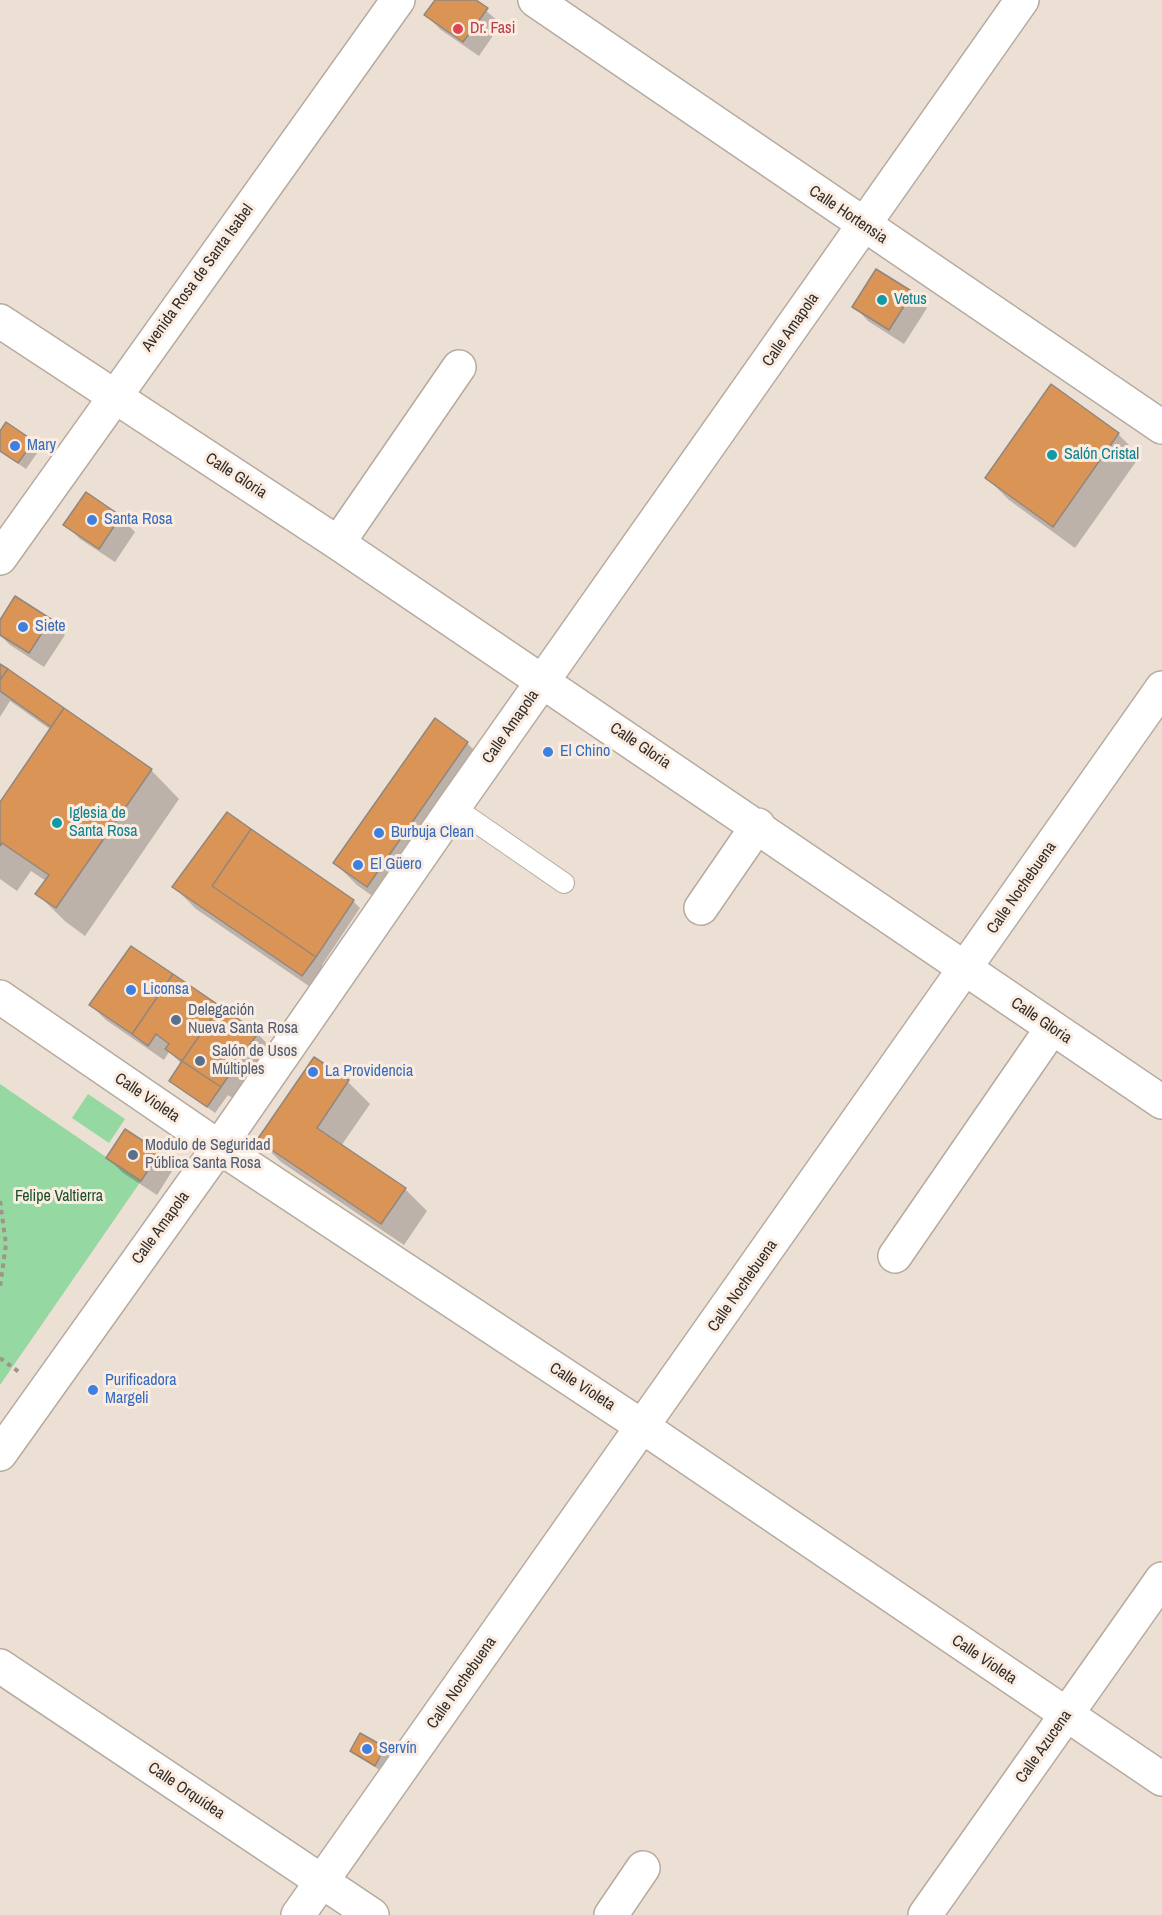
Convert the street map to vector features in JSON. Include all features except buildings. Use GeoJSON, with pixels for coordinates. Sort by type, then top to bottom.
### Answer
{"type":"FeatureCollection","features":[{"type":"Feature","properties":{"kind":"street","name":"Avenida Rosa de Santa Isabel"},"geometry":{"type":"LineString","coordinates":[[0,558],[398,0]]}},
{"type":"Feature","properties":{"kind":"street","name":"Calle Hortensia"},"geometry":{"type":"LineString","coordinates":[[535,0],[1162,427]]}},
{"type":"Feature","properties":{"kind":"street","name":"Calle Amapola"},"geometry":{"type":"LineString","coordinates":[[0,1454],[219,1147],[454,807],[1022,0]]}},
{"type":"Feature","properties":{"kind":"street","name":"Calle Gloria"},"geometry":{"type":"LineString","coordinates":[[0,321],[338,543],[758,825],[965,970],[1162,1102]]}},
{"type":"Feature","properties":{"kind":"street"},"geometry":{"type":"LineString","coordinates":[[338,543],[459,367]]}},
{"type":"Feature","properties":{"kind":"street","name":"Calle Nochebuena"},"geometry":{"type":"LineString","coordinates":[[298,1915],[1162,688]]}},
{"type":"Feature","properties":{"kind":"street"},"geometry":{"type":"LineString","coordinates":[[701,908],[758,825]]}},
{"type":"Feature","properties":{"kind":"street","name":"Calle Violeta"},"geometry":{"type":"LineString","coordinates":[[0,997],[219,1147],[643,1427],[1162,1779]]}},
{"type":"Feature","properties":{"kind":"street"},"geometry":{"type":"LineString","coordinates":[[895,1256],[1052,1028]]}},
{"type":"Feature","properties":{"kind":"street","name":"Calle Azucena"},"geometry":{"type":"LineString","coordinates":[[925,1915],[1162,1579]]}},
{"type":"Feature","properties":{"kind":"street","name":"Calle Orquídea"},"geometry":{"type":"LineString","coordinates":[[0,1666],[372,1915]]}},
{"type":"Feature","properties":{"kind":"street"},"geometry":{"type":"LineString","coordinates":[[610,1915],[643,1868]]}},
{"type":"Feature","properties":{"kind":"lane"},"geometry":{"type":"LineString","coordinates":[[454,807],[564,883]]}},
{"type":"Feature","properties":{"kind":"path"},"geometry":{"type":"LineString","coordinates":[[0,1200],[6,1244],[0,1287]]}},
{"type":"Feature","properties":{"kind":"green space","name":"Felipe Valtierra"},"geometry":{"type":"Polygon","coordinates":[[[0,1084],[141,1181],[0,1385],[0,1084]]]}},
{"type":"Feature","properties":{"kind":"green space"},"geometry":{"type":"Polygon","coordinates":[[[88,1094],[125,1119],[109,1143],[72,1118],[88,1094]]]}},
{"type":"Feature","properties":{"kind":"place","name":"Dr. Fasi"},"geometry":{"type":"Point","coordinates":[458,29]}},
{"type":"Feature","properties":{"kind":"place","name":"Vetus"},"geometry":{"type":"Point","coordinates":[882,300]}},
{"type":"Feature","properties":{"kind":"place","name":"Mary"},"geometry":{"type":"Point","coordinates":[15,446]}},
{"type":"Feature","properties":{"kind":"place","name":"Salón Cristal"},"geometry":{"type":"Point","coordinates":[1052,455]}},
{"type":"Feature","properties":{"kind":"place","name":"Santa Rosa"},"geometry":{"type":"Point","coordinates":[92,520]}},
{"type":"Feature","properties":{"kind":"place","name":"Siete"},"geometry":{"type":"Point","coordinates":[23,627]}},
{"type":"Feature","properties":{"kind":"place","name":"El Chino"},"geometry":{"type":"Point","coordinates":[548,752]}},
{"type":"Feature","properties":{"kind":"place","name":"Iglesia de Santa Rosa"},"geometry":{"type":"Point","coordinates":[57,823]}},
{"type":"Feature","properties":{"kind":"place","name":"Burbuja Clean"},"geometry":{"type":"Point","coordinates":[379,833]}},
{"type":"Feature","properties":{"kind":"place","name":"El Güero"},"geometry":{"type":"Point","coordinates":[358,865]}},
{"type":"Feature","properties":{"kind":"place","name":"Liconsa"},"geometry":{"type":"Point","coordinates":[131,990]}},
{"type":"Feature","properties":{"kind":"place","name":"Delegación Nueva Santa Rosa"},"geometry":{"type":"Point","coordinates":[176,1020]}},
{"type":"Feature","properties":{"kind":"place","name":"Salón de Usos Múltiples"},"geometry":{"type":"Point","coordinates":[200,1061]}},
{"type":"Feature","properties":{"kind":"place","name":"La Providencia"},"geometry":{"type":"Point","coordinates":[313,1072]}},
{"type":"Feature","properties":{"kind":"place","name":"Modulo de Seguridad Pública Santa Rosa"},"geometry":{"type":"Point","coordinates":[133,1155]}},
{"type":"Feature","properties":{"kind":"place","name":"Purificadora Margeli"},"geometry":{"type":"Point","coordinates":[93,1390]}},
{"type":"Feature","properties":{"kind":"place","name":"Servín"},"geometry":{"type":"Point","coordinates":[367,1749]}}]}
